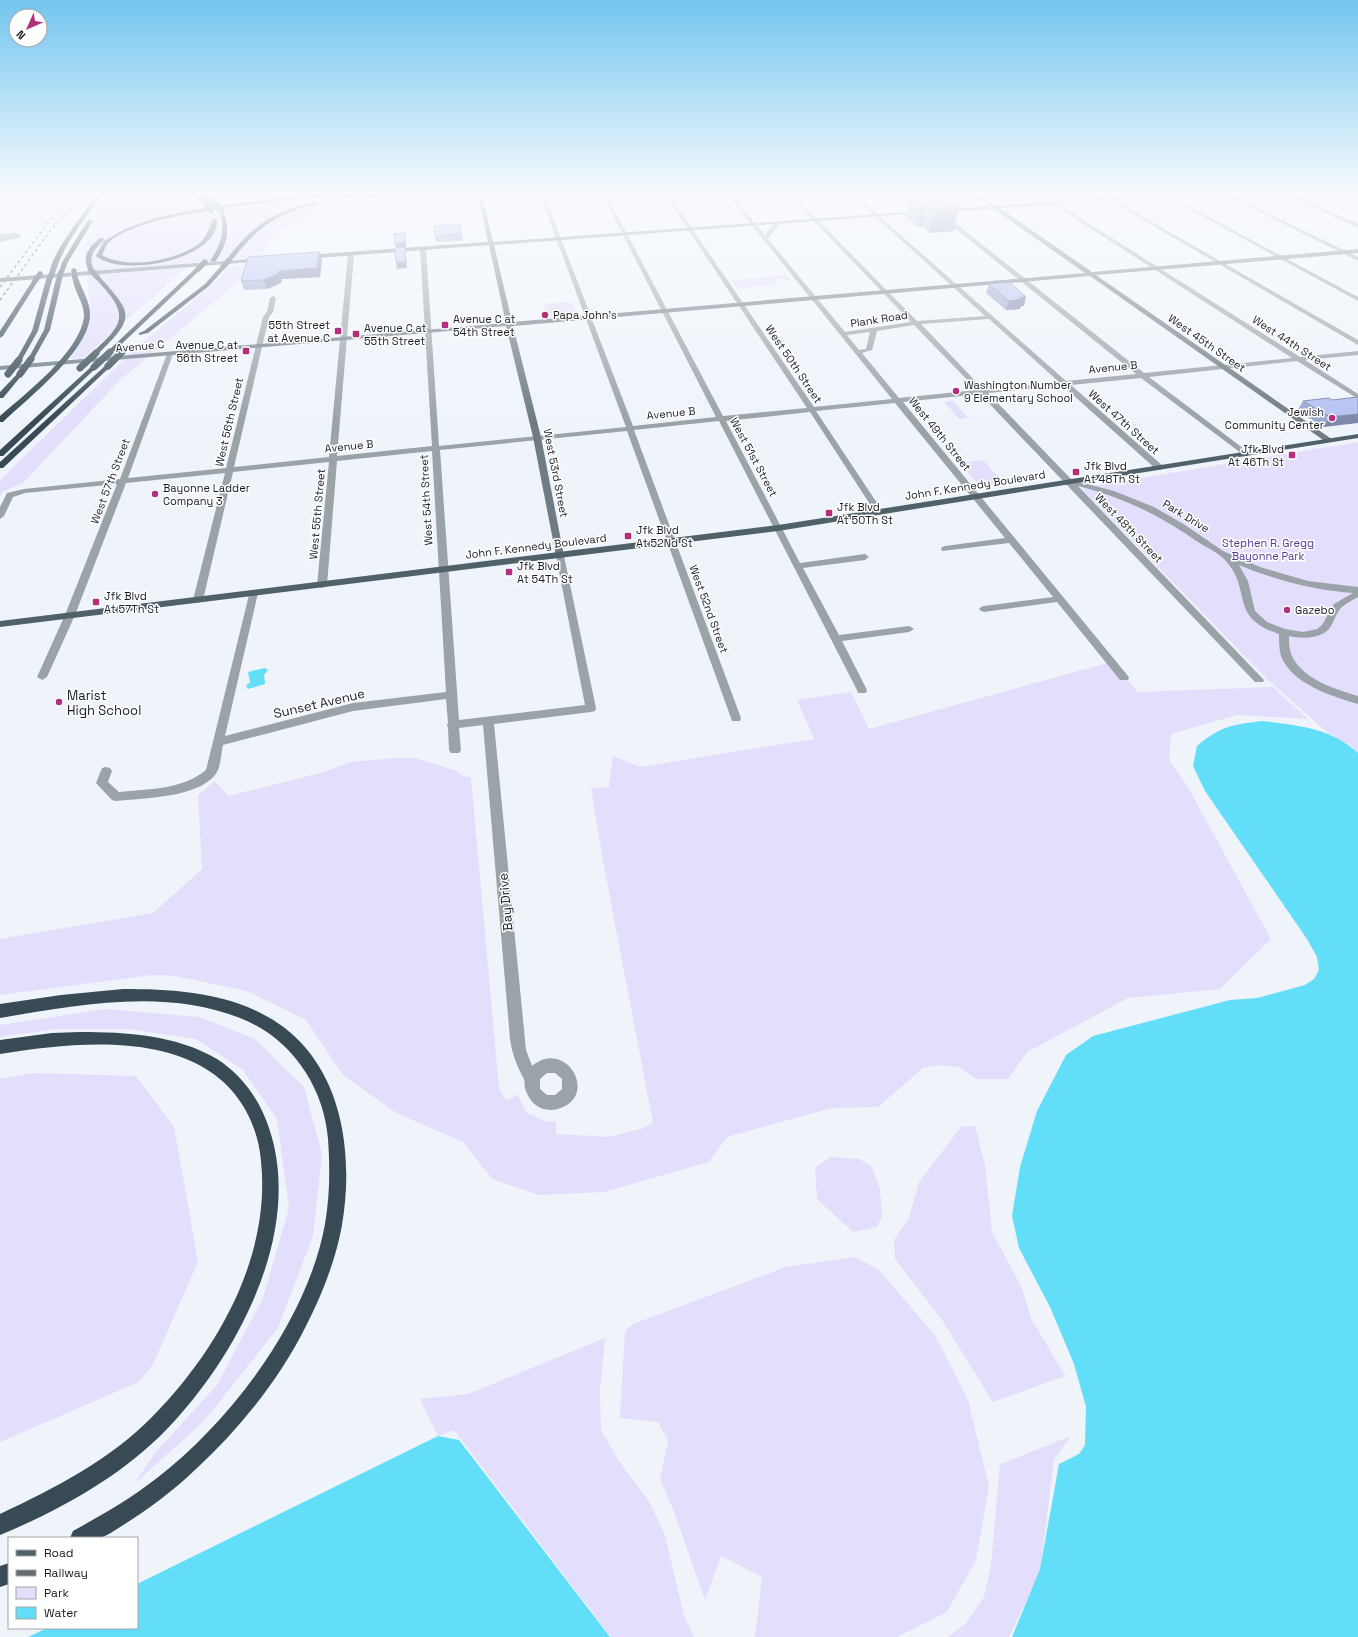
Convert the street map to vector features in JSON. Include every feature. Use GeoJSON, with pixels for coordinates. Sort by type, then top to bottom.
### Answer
{"type":"FeatureCollection","features":[{"type":"Feature","properties":{"kind":"highway"},"geometry":{"type":"LineString","coordinates":[[0,336],[35,280],[44,268]]}},
{"type":"Feature","properties":{"kind":"highway"},"geometry":{"type":"LineString","coordinates":[[6,377],[19,360],[35,331],[53,268]]}},
{"type":"Feature","properties":{"kind":"highway"},"geometry":{"type":"LineString","coordinates":[[0,396],[20,374],[31,359],[46,330],[63,268]]}},
{"type":"Feature","properties":{"kind":"highway"},"geometry":{"type":"LineString","coordinates":[[0,420],[20,403],[61,362],[82,334],[88,317],[75,278],[74,268]]}},
{"type":"Feature","properties":{"kind":"highway"},"geometry":{"type":"LineString","coordinates":[[78,371],[117,332],[122,324],[124,314],[122,307],[90,268]]}},
{"type":"Feature","properties":{"kind":"highway"},"geometry":{"type":"LineString","coordinates":[[0,454],[199,268]]}},
{"type":"Feature","properties":{"kind":"highway"},"geometry":{"type":"LineString","coordinates":[[207,268],[139,336],[207,285],[222,268]]}},
{"type":"Feature","properties":{"kind":"highway"},"geometry":{"type":"LineString","coordinates":[[0,466],[126,348]]}},
{"type":"Feature","properties":{"kind":"highway"},"geometry":{"type":"LineString","coordinates":[[0,447],[64,384]]}},
{"type":"Feature","properties":{"kind":"highway"},"geometry":{"type":"LineString","coordinates":[[0,427],[20,403]]}},
{"type":"Feature","properties":{"kind":"highway"},"geometry":{"type":"LineString","coordinates":[[0,1011],[83,999],[140,996],[174,997],[206,1001],[243,1012],[274,1028],[292,1043],[308,1062],[321,1082],[326,1095],[336,1134],[339,1180],[331,1236],[313,1291],[295,1329],[274,1364],[238,1412],[193,1461],[169,1481],[134,1506],[82,1537]]}},
{"type":"Feature","properties":{"kind":"highway"},"geometry":{"type":"LineString","coordinates":[[0,1047],[67,1039],[112,1039],[177,1049],[202,1058],[223,1072],[233,1081],[256,1111],[269,1150],[272,1182],[270,1210],[266,1234],[249,1290],[218,1349],[190,1388],[153,1430],[98,1474],[54,1499],[0,1525]]}},
{"type":"Feature","properties":{"kind":"main road","name":"John F. Kennedy Boulevard"},"geometry":{"type":"LineString","coordinates":[[0,624],[778,528],[1358,436]]}},
{"type":"Feature","properties":{"kind":"street"},"geometry":{"type":"LineString","coordinates":[[0,280],[156,268]]}},
{"type":"Feature","properties":{"kind":"street","name":"West 55th Street"},"geometry":{"type":"LineString","coordinates":[[322,585],[350,268]]}},
{"type":"Feature","properties":{"kind":"street","name":"West 54th Street"},"geometry":{"type":"LineString","coordinates":[[423,268],[454,750]]}},
{"type":"Feature","properties":{"kind":"street","name":"West 53rd Street"},"geometry":{"type":"LineString","coordinates":[[488,721],[591,708],[537,437],[496,268]]}},
{"type":"Feature","properties":{"kind":"street","name":"West 52nd Street"},"geometry":{"type":"LineString","coordinates":[[570,268],[589,317],[736,718]]}},
{"type":"Feature","properties":{"kind":"street","name":"West 51st Street"},"geometry":{"type":"LineString","coordinates":[[643,268],[862,690]]}},
{"type":"Feature","properties":{"kind":"street","name":"West 50th Street"},"geometry":{"type":"LineString","coordinates":[[717,268],[879,512]]}},
{"type":"Feature","properties":{"kind":"street","name":"West 49th Street"},"geometry":{"type":"LineString","coordinates":[[789,268],[1124,678]]}},
{"type":"Feature","properties":{"kind":"street","name":"West 48th Street"},"geometry":{"type":"LineString","coordinates":[[863,268],[1259,680]]}},
{"type":"Feature","properties":{"kind":"street","name":"West 47th Street"},"geometry":{"type":"LineString","coordinates":[[936,268],[1160,468]]}},
{"type":"Feature","properties":{"kind":"street"},"geometry":{"type":"LineString","coordinates":[[1010,268],[1142,375],[1245,454]]}},
{"type":"Feature","properties":{"kind":"street","name":"West 45th Street"},"geometry":{"type":"LineString","coordinates":[[1083,268],[1329,440]]}},
{"type":"Feature","properties":{"kind":"street","name":"Avenue C"},"geometry":{"type":"LineString","coordinates":[[0,368],[1163,268]]}},
{"type":"Feature","properties":{"kind":"street"},"geometry":{"type":"LineString","coordinates":[[1230,268],[1358,343]]}},
{"type":"Feature","properties":{"kind":"street"},"geometry":{"type":"LineString","coordinates":[[1301,268],[1358,299]]}},
{"type":"Feature","properties":{"kind":"street","name":"West 44th Street"},"geometry":{"type":"LineString","coordinates":[[1157,269],[1358,397]]}},
{"type":"Feature","properties":{"kind":"street","name":"West 56th Street"},"geometry":{"type":"LineString","coordinates":[[198,600],[259,345],[266,317],[270,312],[273,298]]}},
{"type":"Feature","properties":{"kind":"street","name":"Plank Road"},"geometry":{"type":"LineString","coordinates":[[843,334],[916,323],[990,317]]}},
{"type":"Feature","properties":{"kind":"street"},"geometry":{"type":"LineString","coordinates":[[858,352],[869,350],[874,329]]}},
{"type":"Feature","properties":{"kind":"street","name":"Avenue B"},"geometry":{"type":"LineString","coordinates":[[0,516],[10,495],[24,492],[537,437],[1358,353]]}},
{"type":"Feature","properties":{"kind":"street","name":"West 57th Street"},"geometry":{"type":"LineString","coordinates":[[42,677],[70,615],[123,481],[170,354]]}},
{"type":"Feature","properties":{"kind":"street","name":"Park Drive"},"geometry":{"type":"LineString","coordinates":[[1069,482],[1084,485],[1120,497],[1159,513],[1192,532],[1226,556],[1256,568],[1290,579],[1358,592]]}},
{"type":"Feature","properties":{"kind":"street"},"geometry":{"type":"LineString","coordinates":[[945,549],[1011,540]]}},
{"type":"Feature","properties":{"kind":"street"},"geometry":{"type":"LineString","coordinates":[[1226,556],[1241,575],[1250,612],[1266,625],[1284,633],[1303,635],[1320,632],[1326,627],[1335,609],[1358,592]]}},
{"type":"Feature","properties":{"kind":"street"},"geometry":{"type":"LineString","coordinates":[[797,566],[865,557]]}},
{"type":"Feature","properties":{"kind":"street"},"geometry":{"type":"LineString","coordinates":[[106,771],[102,783],[116,796],[181,789],[196,784],[206,778],[211,772],[253,593]]}},
{"type":"Feature","properties":{"kind":"street"},"geometry":{"type":"LineString","coordinates":[[984,610],[1059,598]]}},
{"type":"Feature","properties":{"kind":"street"},"geometry":{"type":"LineString","coordinates":[[835,638],[909,629]]}},
{"type":"Feature","properties":{"kind":"street"},"geometry":{"type":"LineString","coordinates":[[1284,633],[1284,647],[1288,658],[1305,677],[1318,684],[1358,700]]}},
{"type":"Feature","properties":{"kind":"street","name":"Sunset Avenue"},"geometry":{"type":"LineString","coordinates":[[219,742],[353,707],[450,695]]}},
{"type":"Feature","properties":{"kind":"street"},"geometry":{"type":"LineString","coordinates":[[452,725],[488,721]]}},
{"type":"Feature","properties":{"kind":"street","name":"Bay Drive"},"geometry":{"type":"LineString","coordinates":[[488,721],[520,1059],[527,1072],[533,1078]]}},
{"type":"Feature","properties":{"kind":"green space"},"geometry":{"type":"Polygon","coordinates":[[[87,268],[186,268],[82,359],[69,359],[91,318],[87,268]]]}},
{"type":"Feature","properties":{"kind":"green space"},"geometry":{"type":"Polygon","coordinates":[[[227,268],[248,268],[238,282],[120,380],[23,483],[2,492],[0,497],[0,481],[6,474],[137,347],[217,281],[227,268]]]}},
{"type":"Feature","properties":{"kind":"green space"},"geometry":{"type":"Polygon","coordinates":[[[786,275],[791,280],[777,279],[774,285],[737,288],[731,280],[786,275]]]}},
{"type":"Feature","properties":{"kind":"green space"},"geometry":{"type":"Polygon","coordinates":[[[572,302],[576,312],[572,314],[547,316],[544,304],[572,302]]]}},
{"type":"Feature","properties":{"kind":"green space"},"geometry":{"type":"Polygon","coordinates":[[[953,401],[968,418],[959,419],[944,402],[953,401]]]}},
{"type":"Feature","properties":{"kind":"green space","name":"Stephen R. Gregg Bayonne Park"},"geometry":{"type":"Polygon","coordinates":[[[1358,442],[1358,753],[1350,745],[1329,734],[1267,679],[1081,488],[1358,442]]]}},
{"type":"Feature","properties":{"kind":"green space"},"geometry":{"type":"Polygon","coordinates":[[[983,460],[1003,483],[979,486],[960,463],[983,460]]]}},
{"type":"Feature","properties":{"kind":"green space"},"geometry":{"type":"Polygon","coordinates":[[[1111,662],[1138,692],[1273,687],[1308,719],[1237,715],[1171,734],[1169,760],[1188,787],[1271,939],[1220,989],[1128,998],[1027,1052],[1008,1079],[976,1079],[959,1067],[939,1065],[923,1068],[878,1107],[832,1108],[727,1137],[709,1162],[604,1192],[539,1195],[492,1179],[463,1142],[396,1113],[342,1074],[306,1020],[247,991],[175,976],[152,975],[0,995],[0,939],[153,913],[202,869],[198,795],[215,781],[229,796],[321,773],[351,762],[394,758],[415,758],[457,771],[463,776],[471,777],[499,1088],[506,1100],[518,1095],[527,1113],[545,1121],[556,1122],[556,1134],[608,1137],[640,1129],[653,1123],[604,866],[591,788],[609,787],[613,756],[640,767],[814,739],[797,700],[851,692],[869,729],[1111,662]]]}},
{"type":"Feature","properties":{"kind":"green space"},"geometry":{"type":"Polygon","coordinates":[[[106,1009],[199,1017],[255,1039],[304,1087],[322,1154],[313,1236],[278,1328],[204,1421],[134,1484],[155,1453],[217,1385],[263,1298],[289,1208],[277,1119],[243,1070],[196,1039],[128,1029],[56,1029],[0,1037],[0,1025],[106,1009]]]}},
{"type":"Feature","properties":{"kind":"green space"},"geometry":{"type":"Polygon","coordinates":[[[32,1073],[136,1076],[174,1127],[198,1262],[153,1364],[139,1382],[0,1442],[0,1079],[32,1073]]]}},
{"type":"Feature","properties":{"kind":"green space"},"geometry":{"type":"Polygon","coordinates":[[[975,1126],[985,1165],[992,1232],[1022,1288],[1031,1318],[1065,1376],[993,1402],[942,1320],[895,1259],[894,1240],[909,1218],[919,1182],[961,1127],[975,1126]]]}},
{"type":"Feature","properties":{"kind":"green space"},"geometry":{"type":"Polygon","coordinates":[[[830,1157],[859,1159],[871,1166],[880,1189],[882,1216],[877,1227],[853,1232],[817,1199],[815,1168],[830,1157]]]}},
{"type":"Feature","properties":{"kind":"green space"},"geometry":{"type":"Polygon","coordinates":[[[854,1257],[878,1269],[935,1335],[968,1400],[989,1486],[976,1560],[947,1612],[897,1637],[755,1637],[762,1577],[721,1556],[705,1600],[673,1509],[660,1480],[668,1441],[658,1422],[620,1418],[625,1331],[633,1324],[786,1267],[854,1257]]]}},
{"type":"Feature","properties":{"kind":"green space"},"geometry":{"type":"Polygon","coordinates":[[[605,1338],[600,1390],[601,1430],[619,1461],[650,1503],[665,1535],[684,1616],[694,1637],[611,1637],[454,1430],[438,1436],[420,1399],[468,1394],[605,1338]]]}},
{"type":"Feature","properties":{"kind":"green space"},"geometry":{"type":"Polygon","coordinates":[[[1071,1436],[1054,1460],[1040,1572],[1009,1637],[948,1637],[966,1623],[984,1597],[991,1565],[1000,1464],[1071,1436]]]}},
{"type":"Feature","properties":{"kind":"water"},"geometry":{"type":"Polygon","coordinates":[[[265,668],[268,670],[264,675],[265,684],[248,689],[246,686],[250,682],[248,672],[265,668]]]}},
{"type":"Feature","properties":{"kind":"water"},"geometry":{"type":"Polygon","coordinates":[[[1262,721],[1300,726],[1325,733],[1337,738],[1358,753],[1358,1637],[1012,1637],[1040,1569],[1059,1464],[1079,1454],[1085,1445],[1086,1407],[1074,1364],[1050,1307],[1019,1248],[1012,1216],[1020,1167],[1037,1111],[1066,1055],[1093,1036],[1230,1000],[1257,998],[1305,985],[1314,979],[1319,970],[1317,957],[1307,939],[1205,791],[1193,766],[1197,746],[1205,739],[1220,730],[1234,725],[1262,721]]]}},
{"type":"Feature","properties":{"kind":"water"},"geometry":{"type":"Polygon","coordinates":[[[438,1436],[459,1440],[610,1637],[28,1637],[45,1629],[138,1629],[138,1584],[438,1436]]]}},
{"type":"Feature","properties":{"kind":"building"},"geometry":{"type":"Polygon","coordinates":[[[245,268],[312,268],[279,271],[278,274],[264,280],[241,281],[245,268]]]}},
{"type":"Feature","properties":{"kind":"building"},"geometry":{"type":"Polygon","coordinates":[[[1009,282],[1026,297],[1020,297],[1022,299],[1009,301],[989,284],[1009,282]]]}},
{"type":"Feature","properties":{"kind":"building"},"geometry":{"type":"Polygon","coordinates":[[[1358,397],[1358,414],[1330,417],[1303,401],[1329,398],[1332,400],[1358,397]]]}},
{"type":"Feature","properties":{"kind":"railway"},"geometry":{"type":"LineString","coordinates":[[0,287],[14,268]]}},
{"type":"Feature","properties":{"kind":"railway"},"geometry":{"type":"LineString","coordinates":[[0,300],[23,268]]}},
{"type":"Feature","properties":{"kind":"place","name":"Papa John's"},"geometry":{"type":"Point","coordinates":[545,315]}},
{"type":"Feature","properties":{"kind":"place","name":"Avenue C at 54th Street"},"geometry":{"type":"Point","coordinates":[445,325]}},
{"type":"Feature","properties":{"kind":"place","name":"55th Street at Avenue C"},"geometry":{"type":"Point","coordinates":[338,331]}},
{"type":"Feature","properties":{"kind":"place","name":"Avenue C at 55th Street"},"geometry":{"type":"Point","coordinates":[356,334]}},
{"type":"Feature","properties":{"kind":"place","name":"Avenue C at 56th Street"},"geometry":{"type":"Point","coordinates":[246,351]}},
{"type":"Feature","properties":{"kind":"place","name":"Washington Number 9 Elementary School"},"geometry":{"type":"Point","coordinates":[956,391]}},
{"type":"Feature","properties":{"kind":"place","name":"Jewish Community Center"},"geometry":{"type":"Point","coordinates":[1332,418]}},
{"type":"Feature","properties":{"kind":"place","name":"Jfk Blvd At 46Th St"},"geometry":{"type":"Point","coordinates":[1292,455]}},
{"type":"Feature","properties":{"kind":"place","name":"Jfk Blvd At 48Th St"},"geometry":{"type":"Point","coordinates":[1076,472]}},
{"type":"Feature","properties":{"kind":"place","name":"Bayonne Ladder Company 3"},"geometry":{"type":"Point","coordinates":[155,494]}},
{"type":"Feature","properties":{"kind":"place","name":"Jfk Blvd At 50Th St"},"geometry":{"type":"Point","coordinates":[829,513]}},
{"type":"Feature","properties":{"kind":"place","name":"Jfk Blvd At 52Nd St"},"geometry":{"type":"Point","coordinates":[628,536]}},
{"type":"Feature","properties":{"kind":"place","name":"Jfk Blvd At 54Th St"},"geometry":{"type":"Point","coordinates":[509,572]}},
{"type":"Feature","properties":{"kind":"place","name":"Jfk Blvd At 57Th St"},"geometry":{"type":"Point","coordinates":[96,602]}},
{"type":"Feature","properties":{"kind":"place","name":"Gazebo"},"geometry":{"type":"Point","coordinates":[1287,610]}},
{"type":"Feature","properties":{"kind":"place","name":"Marist High School"},"geometry":{"type":"Point","coordinates":[59,702]}}]}
